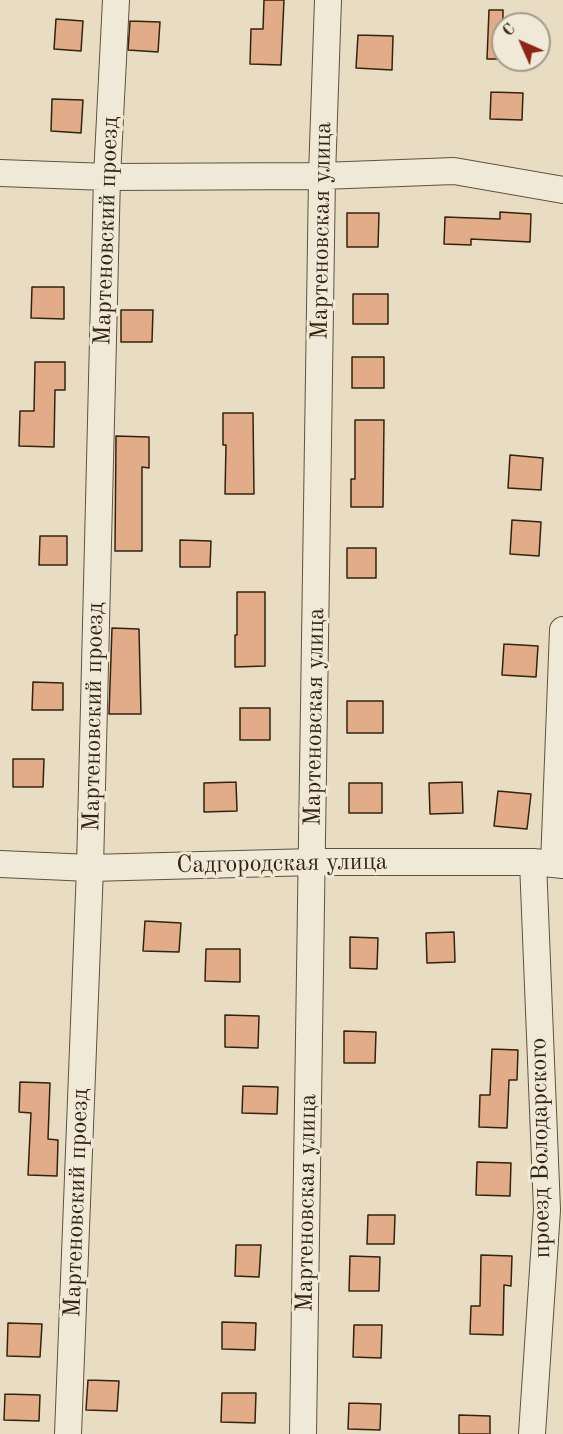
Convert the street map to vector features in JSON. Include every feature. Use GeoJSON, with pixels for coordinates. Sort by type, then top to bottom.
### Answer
{"type":"FeatureCollection","features":[{"type":"Feature","properties":{"kind":"street","name":"Мартеновский проезд"},"geometry":{"type":"LineString","coordinates":[[68,1434],[90,868],[107,177],[116,0]]}},
{"type":"Feature","properties":{"kind":"street","name":"Мартеновская улица"},"geometry":{"type":"LineString","coordinates":[[303,1434],[322,176],[328,0]]}},
{"type":"Feature","properties":{"kind":"street"},"geometry":{"type":"LineString","coordinates":[[0,173],[107,177],[322,176],[454,171],[563,190]]}},
{"type":"Feature","properties":{"kind":"street","name":"проезд Володарского"},"geometry":{"type":"LineString","coordinates":[[532,1434],[547,1210],[550,864],[563,630]]}},
{"type":"Feature","properties":{"kind":"street","name":"Садгородская улица"},"geometry":{"type":"LineString","coordinates":[[0,864],[90,868],[313,862],[550,864]]}},
{"type":"Feature","properties":{"kind":"building"},"geometry":{"type":"Polygon","coordinates":[[[264,0],[284,0],[281,65],[250,64],[251,29],[263,29],[264,0]]]}},
{"type":"Feature","properties":{"kind":"building"},"geometry":{"type":"Polygon","coordinates":[[[489,10],[503,10],[503,12],[491,12],[491,59],[487,59],[489,10]]]}},
{"type":"Feature","properties":{"kind":"building"},"geometry":{"type":"Polygon","coordinates":[[[56,19],[83,21],[81,51],[54,49],[56,19]]]}},
{"type":"Feature","properties":{"kind":"building"},"geometry":{"type":"Polygon","coordinates":[[[130,21],[160,22],[158,52],[128,50],[130,21]]]}},
{"type":"Feature","properties":{"kind":"building"},"geometry":{"type":"Polygon","coordinates":[[[358,35],[393,36],[392,70],[356,68],[358,35]]]}},
{"type":"Feature","properties":{"kind":"building"},"geometry":{"type":"Polygon","coordinates":[[[491,92],[523,93],[522,120],[490,119],[491,92]]]}},
{"type":"Feature","properties":{"kind":"building"},"geometry":{"type":"Polygon","coordinates":[[[52,99],[83,100],[81,133],[51,131],[52,99]]]}},
{"type":"Feature","properties":{"kind":"building"},"geometry":{"type":"Polygon","coordinates":[[[500,212],[531,214],[530,242],[471,239],[471,245],[444,244],[445,217],[500,219],[500,212]]]}},
{"type":"Feature","properties":{"kind":"building"},"geometry":{"type":"Polygon","coordinates":[[[347,213],[379,213],[378,247],[347,247],[347,213]]]}},
{"type":"Feature","properties":{"kind":"building"},"geometry":{"type":"Polygon","coordinates":[[[32,287],[64,287],[64,319],[31,318],[32,287]]]}},
{"type":"Feature","properties":{"kind":"building"},"geometry":{"type":"Polygon","coordinates":[[[353,294],[388,294],[388,324],[353,324],[353,294]]]}},
{"type":"Feature","properties":{"kind":"building"},"geometry":{"type":"Polygon","coordinates":[[[121,310],[153,310],[152,342],[121,342],[121,310]]]}},
{"type":"Feature","properties":{"kind":"building"},"geometry":{"type":"Polygon","coordinates":[[[352,357],[384,357],[384,388],[352,388],[352,357]]]}},
{"type":"Feature","properties":{"kind":"building"},"geometry":{"type":"Polygon","coordinates":[[[35,362],[65,362],[65,390],[55,390],[54,447],[19,446],[20,411],[34,411],[35,362]]]}},
{"type":"Feature","properties":{"kind":"building"},"geometry":{"type":"Polygon","coordinates":[[[223,413],[253,413],[254,494],[225,494],[226,445],[223,445],[223,413]]]}},
{"type":"Feature","properties":{"kind":"building"},"geometry":{"type":"Polygon","coordinates":[[[355,420],[384,420],[383,507],[351,507],[351,479],[355,479],[355,420]]]}},
{"type":"Feature","properties":{"kind":"building"},"geometry":{"type":"Polygon","coordinates":[[[116,436],[149,437],[149,468],[142,467],[142,551],[115,551],[116,436]]]}},
{"type":"Feature","properties":{"kind":"building"},"geometry":{"type":"Polygon","coordinates":[[[510,455],[543,458],[541,490],[508,488],[510,455]]]}},
{"type":"Feature","properties":{"kind":"building"},"geometry":{"type":"Polygon","coordinates":[[[512,520],[541,522],[539,556],[510,554],[512,520]]]}},
{"type":"Feature","properties":{"kind":"building"},"geometry":{"type":"Polygon","coordinates":[[[40,536],[67,536],[67,565],[39,565],[40,536]]]}},
{"type":"Feature","properties":{"kind":"building"},"geometry":{"type":"Polygon","coordinates":[[[180,540],[211,541],[210,567],[180,567],[180,540]]]}},
{"type":"Feature","properties":{"kind":"building"},"geometry":{"type":"Polygon","coordinates":[[[347,548],[376,548],[376,578],[347,578],[347,548]]]}},
{"type":"Feature","properties":{"kind":"building"},"geometry":{"type":"Polygon","coordinates":[[[237,592],[265,592],[265,666],[235,667],[237,592]]]}},
{"type":"Feature","properties":{"kind":"building"},"geometry":{"type":"Polygon","coordinates":[[[112,628],[139,629],[141,714],[109,714],[112,628]]]}},
{"type":"Feature","properties":{"kind":"building"},"geometry":{"type":"Polygon","coordinates":[[[504,644],[538,646],[536,677],[502,675],[504,644]]]}},
{"type":"Feature","properties":{"kind":"building"},"geometry":{"type":"Polygon","coordinates":[[[33,682],[63,683],[63,710],[32,710],[33,682]]]}},
{"type":"Feature","properties":{"kind":"building"},"geometry":{"type":"Polygon","coordinates":[[[347,701],[383,701],[383,733],[347,733],[347,701]]]}},
{"type":"Feature","properties":{"kind":"building"},"geometry":{"type":"Polygon","coordinates":[[[240,708],[270,708],[270,740],[240,740],[240,708]]]}},
{"type":"Feature","properties":{"kind":"building"},"geometry":{"type":"Polygon","coordinates":[[[13,759],[44,759],[43,787],[13,787],[13,759]]]}},
{"type":"Feature","properties":{"kind":"building"},"geometry":{"type":"Polygon","coordinates":[[[236,782],[237,811],[204,812],[204,783],[236,782]]]}},
{"type":"Feature","properties":{"kind":"building"},"geometry":{"type":"Polygon","coordinates":[[[462,782],[463,813],[430,814],[429,783],[462,782]]]}},
{"type":"Feature","properties":{"kind":"building"},"geometry":{"type":"Polygon","coordinates":[[[349,783],[382,783],[382,813],[349,813],[349,783]]]}},
{"type":"Feature","properties":{"kind":"building"},"geometry":{"type":"Polygon","coordinates":[[[498,791],[531,794],[527,829],[494,826],[498,791]]]}},
{"type":"Feature","properties":{"kind":"building"},"geometry":{"type":"Polygon","coordinates":[[[145,921],[181,923],[179,952],[143,951],[145,921]]]}},
{"type":"Feature","properties":{"kind":"building"},"geometry":{"type":"Polygon","coordinates":[[[454,932],[455,962],[427,963],[426,933],[454,932]]]}},
{"type":"Feature","properties":{"kind":"building"},"geometry":{"type":"Polygon","coordinates":[[[350,937],[378,938],[377,969],[350,968],[350,937]]]}},
{"type":"Feature","properties":{"kind":"building"},"geometry":{"type":"Polygon","coordinates":[[[206,949],[240,949],[240,982],[205,981],[206,949]]]}},
{"type":"Feature","properties":{"kind":"building"},"geometry":{"type":"Polygon","coordinates":[[[225,1015],[259,1016],[258,1048],[225,1047],[225,1015]]]}},
{"type":"Feature","properties":{"kind":"building"},"geometry":{"type":"Polygon","coordinates":[[[344,1031],[376,1032],[375,1063],[344,1063],[344,1031]]]}},
{"type":"Feature","properties":{"kind":"building"},"geometry":{"type":"Polygon","coordinates":[[[492,1049],[518,1050],[517,1080],[509,1080],[507,1128],[479,1127],[480,1095],[490,1095],[492,1049]]]}},
{"type":"Feature","properties":{"kind":"building"},"geometry":{"type":"Polygon","coordinates":[[[20,1082],[50,1083],[48,1139],[58,1140],[57,1176],[28,1175],[31,1113],[19,1112],[20,1082]]]}},
{"type":"Feature","properties":{"kind":"building"},"geometry":{"type":"Polygon","coordinates":[[[243,1086],[278,1087],[277,1114],[242,1113],[243,1086]]]}},
{"type":"Feature","properties":{"kind":"building"},"geometry":{"type":"Polygon","coordinates":[[[477,1162],[511,1163],[510,1196],[476,1195],[477,1162]]]}},
{"type":"Feature","properties":{"kind":"building"},"geometry":{"type":"Polygon","coordinates":[[[368,1215],[395,1215],[394,1244],[367,1244],[368,1215]]]}},
{"type":"Feature","properties":{"kind":"building"},"geometry":{"type":"Polygon","coordinates":[[[236,1245],[261,1245],[259,1277],[235,1276],[236,1245]]]}},
{"type":"Feature","properties":{"kind":"building"},"geometry":{"type":"Polygon","coordinates":[[[481,1255],[512,1256],[511,1286],[504,1285],[503,1335],[470,1334],[471,1306],[480,1306],[481,1255]]]}},
{"type":"Feature","properties":{"kind":"building"},"geometry":{"type":"Polygon","coordinates":[[[350,1256],[380,1257],[379,1291],[349,1291],[350,1256]]]}},
{"type":"Feature","properties":{"kind":"building"},"geometry":{"type":"Polygon","coordinates":[[[222,1322],[256,1323],[255,1350],[222,1349],[222,1322]]]}},
{"type":"Feature","properties":{"kind":"building"},"geometry":{"type":"Polygon","coordinates":[[[8,1323],[42,1324],[40,1357],[7,1356],[8,1323]]]}},
{"type":"Feature","properties":{"kind":"building"},"geometry":{"type":"Polygon","coordinates":[[[354,1325],[382,1325],[381,1358],[353,1357],[354,1325]]]}},
{"type":"Feature","properties":{"kind":"building"},"geometry":{"type":"Polygon","coordinates":[[[88,1380],[119,1381],[117,1411],[86,1410],[88,1380]]]}},
{"type":"Feature","properties":{"kind":"building"},"geometry":{"type":"Polygon","coordinates":[[[222,1393],[256,1393],[255,1423],[221,1422],[222,1393]]]}},
{"type":"Feature","properties":{"kind":"building"},"geometry":{"type":"Polygon","coordinates":[[[5,1394],[40,1395],[39,1421],[4,1420],[5,1394]]]}},
{"type":"Feature","properties":{"kind":"building"},"geometry":{"type":"Polygon","coordinates":[[[349,1403],[381,1404],[380,1430],[348,1429],[349,1403]]]}},
{"type":"Feature","properties":{"kind":"building"},"geometry":{"type":"Polygon","coordinates":[[[459,1415],[490,1416],[490,1434],[459,1434],[459,1415]]]}}]}
